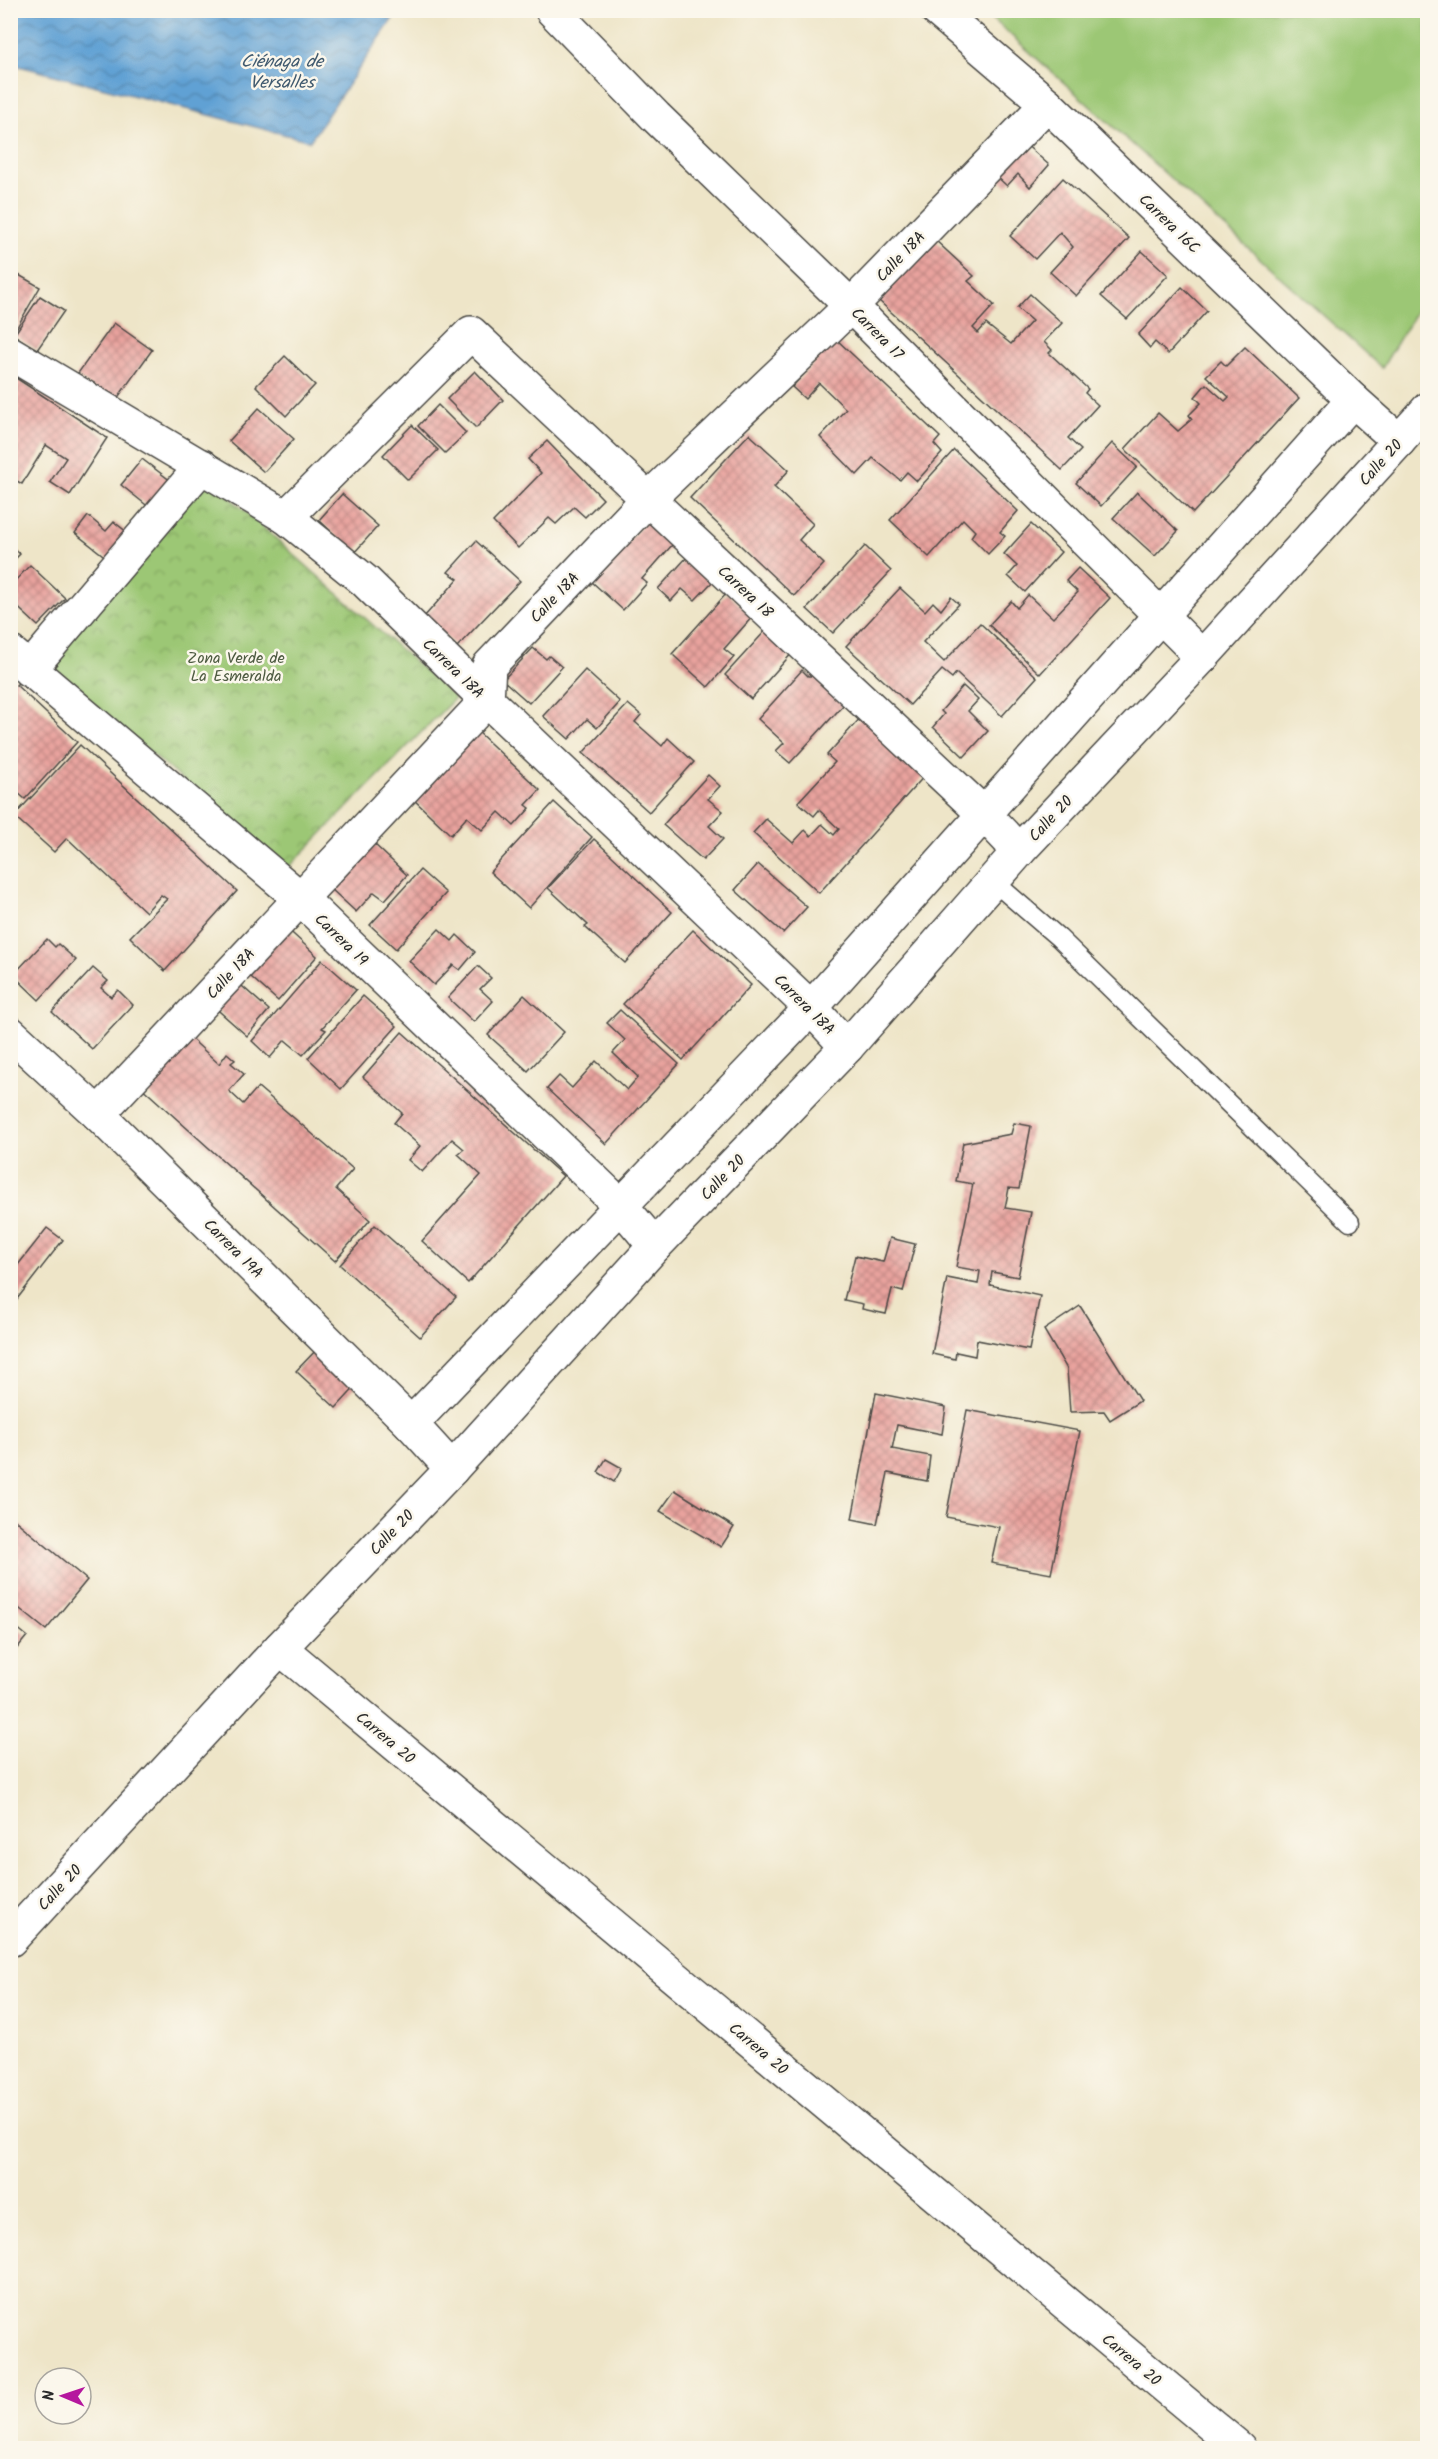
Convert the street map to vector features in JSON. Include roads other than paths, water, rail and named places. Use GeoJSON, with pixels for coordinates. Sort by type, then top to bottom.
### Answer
{"type":"FeatureCollection","features":[{"type":"Feature","properties":{"kind":"street","name":"Carrera 17"},"geometry":{"type":"LineString","coordinates":[[552,10],[656,117],[851,306],[1202,657]]}},
{"type":"Feature","properties":{"kind":"street","name":"Carrera 16C"},"geometry":{"type":"LineString","coordinates":[[938,10],[1047,104],[1353,400],[1399,441]]}},
{"type":"Feature","properties":{"kind":"street","name":"Calle 18A"},"geometry":{"type":"LineString","coordinates":[[98,1114],[487,700],[489,666],[647,500],[851,306],[1047,104]]}},
{"type":"Feature","properties":{"kind":"street","name":"Carrera 18"},"geometry":{"type":"LineString","coordinates":[[286,517],[471,333],[984,814],[1019,851]]}},
{"type":"Feature","properties":{"kind":"street","name":"Carrera 18A"},"geometry":{"type":"LineString","coordinates":[[10,353],[286,517],[365,581],[811,1008],[847,1047]]}},
{"type":"Feature","properties":{"kind":"street"},"geometry":{"type":"LineString","coordinates":[[411,1424],[811,1008],[1353,400]]}},
{"type":"Feature","properties":{"kind":"street","name":"Calle 20"},"geometry":{"type":"LineString","coordinates":[[10,1940],[280,1648],[452,1469],[656,1246],[847,1047],[1019,851],[1202,657],[1428,409]]}},
{"type":"Feature","properties":{"kind":"street"},"geometry":{"type":"LineString","coordinates":[[20,661],[202,466]]}},
{"type":"Feature","properties":{"kind":"street","name":"Carrera 19"},"geometry":{"type":"LineString","coordinates":[[20,661],[300,898],[622,1207],[656,1246]]}},
{"type":"Feature","properties":{"kind":"street","name":"Carrera 19A"},"geometry":{"type":"LineString","coordinates":[[10,1033],[98,1114],[411,1424],[452,1469]]}},
{"type":"Feature","properties":{"kind":"street","name":"Carrera 20"},"geometry":{"type":"LineString","coordinates":[[280,1648],[1239,2448]]}},
{"type":"Feature","properties":{"kind":"lane"},"geometry":{"type":"LineString","coordinates":[[993,881],[1059,938],[1350,1222]]}},
{"type":"Feature","properties":{"kind":"water","name":"Ciénaga de Versalles"},"geometry":{"type":"Polygon","coordinates":[[[10,11],[398,11],[310,141],[11,64],[10,11]]]}},
{"type":"Feature","properties":{"kind":"park label","name":"Zona Verde de La Esmeralda"},"geometry":{"type":"Point","coordinates":[236,666]}}]}
